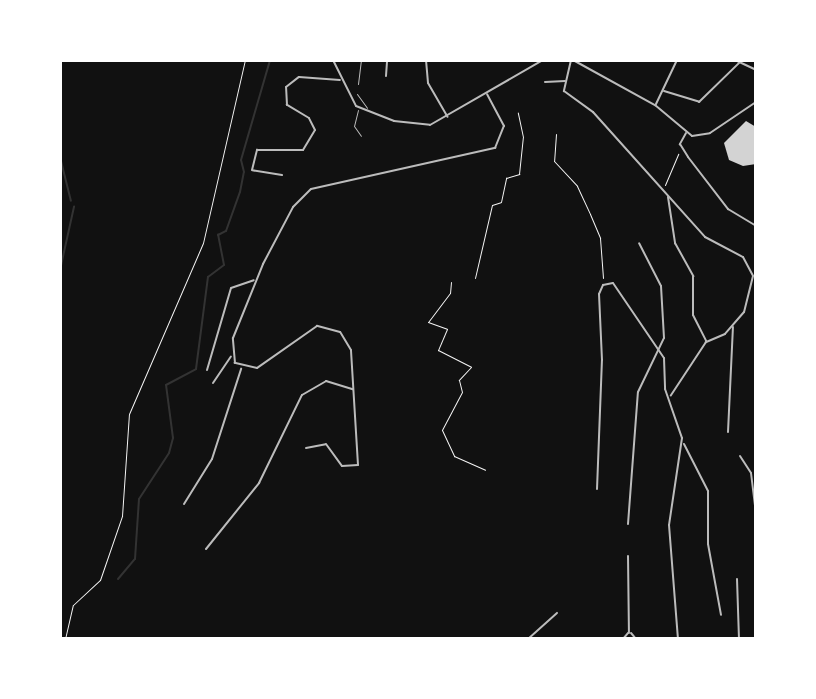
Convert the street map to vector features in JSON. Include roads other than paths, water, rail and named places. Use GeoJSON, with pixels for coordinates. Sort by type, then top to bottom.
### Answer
{"type":"FeatureCollection","features":[{"type":"Feature","properties":{"kind":"street"},"geometry":{"type":"LineString","coordinates":[[333,60],[359,107],[407,123],[427,124],[449,118],[543,60]]}},
{"type":"Feature","properties":{"kind":"street"},"geometry":{"type":"LineString","coordinates":[[386,76],[387,60]]}},
{"type":"Feature","properties":{"kind":"street"},"geometry":{"type":"LineString","coordinates":[[426,60],[428,83],[449,118]]}},
{"type":"Feature","properties":{"kind":"street"},"geometry":{"type":"LineString","coordinates":[[728,432],[733,327],[753,292],[750,267],[735,251],[705,237],[593,112],[564,91],[572,60],[655,105],[686,133],[710,133],[756,102]]}},
{"type":"Feature","properties":{"kind":"street"},"geometry":{"type":"LineString","coordinates":[[655,105],[677,60]]}},
{"type":"Feature","properties":{"kind":"street"},"geometry":{"type":"LineString","coordinates":[[735,60],[756,70]]}},
{"type":"Feature","properties":{"kind":"street"},"geometry":{"type":"LineString","coordinates":[[664,91],[699,102],[741,61]]}},
{"type":"Feature","properties":{"kind":"street"},"geometry":{"type":"LineString","coordinates":[[282,175],[252,170],[257,150],[303,150],[315,130],[309,118],[287,105],[286,87],[299,77],[328,83],[341,79]]}},
{"type":"Feature","properties":{"kind":"street"},"geometry":{"type":"LineString","coordinates":[[545,82],[566,81]]}},
{"type":"Feature","properties":{"kind":"street"},"geometry":{"type":"LineString","coordinates":[[213,383],[232,356],[235,330],[255,281],[303,194],[322,184],[495,148],[504,126],[487,94]]}},
{"type":"Feature","properties":{"kind":"street"},"geometry":{"type":"LineString","coordinates":[[686,133],[682,146],[728,209],[756,226]]}},
{"type":"Feature","properties":{"kind":"street"},"geometry":{"type":"LineString","coordinates":[[668,196],[675,243],[693,276],[695,322],[706,342]]}},
{"type":"Feature","properties":{"kind":"street"},"geometry":{"type":"LineString","coordinates":[[628,524],[638,392],[664,338],[661,286],[639,243]]}},
{"type":"Feature","properties":{"kind":"street"},"geometry":{"type":"LineString","coordinates":[[207,370],[231,288],[255,281]]}},
{"type":"Feature","properties":{"kind":"street"},"geometry":{"type":"LineString","coordinates":[[597,489],[602,360],[599,294],[603,285],[621,289],[665,361],[665,387],[671,396],[682,443],[708,491],[708,544],[721,615]]}},
{"type":"Feature","properties":{"kind":"street"},"geometry":{"type":"LineString","coordinates":[[241,368],[264,365],[310,328],[329,326],[350,343],[358,465],[342,466],[326,444],[306,448]]}},
{"type":"Feature","properties":{"kind":"street"},"geometry":{"type":"LineString","coordinates":[[671,396],[706,342],[733,327]]}},
{"type":"Feature","properties":{"kind":"street"},"geometry":{"type":"LineString","coordinates":[[232,356],[241,368]]}},
{"type":"Feature","properties":{"kind":"street"},"geometry":{"type":"LineString","coordinates":[[184,504],[212,459],[241,368]]}},
{"type":"Feature","properties":{"kind":"street"},"geometry":{"type":"LineString","coordinates":[[206,549],[259,483],[302,395],[326,381],[354,389]]}},
{"type":"Feature","properties":{"kind":"street"},"geometry":{"type":"LineString","coordinates":[[678,639],[669,525],[682,443]]}},
{"type":"Feature","properties":{"kind":"street"},"geometry":{"type":"LineString","coordinates":[[740,456],[751,473],[756,511]]}},
{"type":"Feature","properties":{"kind":"street"},"geometry":{"type":"LineString","coordinates":[[623,639],[629,633],[628,556]]}},
{"type":"Feature","properties":{"kind":"street"},"geometry":{"type":"LineString","coordinates":[[737,579],[739,639]]}},
{"type":"Feature","properties":{"kind":"street"},"geometry":{"type":"LineString","coordinates":[[528,639],[557,613]]}},
{"type":"Feature","properties":{"kind":"street"},"geometry":{"type":"LineString","coordinates":[[629,633],[636,639]]}},
{"type":"Feature","properties":{"kind":"lane"},"geometry":{"type":"LineString","coordinates":[[358,84],[361,60]]}},
{"type":"Feature","properties":{"kind":"lane"},"geometry":{"type":"LineString","coordinates":[[357,94],[366,111]]}},
{"type":"Feature","properties":{"kind":"lane"},"geometry":{"type":"LineString","coordinates":[[359,107],[354,126],[361,136]]}},
{"type":"Feature","properties":{"kind":"lane"},"geometry":{"type":"LineString","coordinates":[[652,348],[657,351]]}},
{"type":"Feature","properties":{"kind":"waterway"},"geometry":{"type":"LineString","coordinates":[[118,579],[135,559],[139,499],[169,453],[173,438],[166,385],[196,369],[208,277],[224,265],[218,235],[226,231],[240,192],[244,172],[241,160],[270,60]]}},
{"type":"Feature","properties":{"kind":"waterway"},"geometry":{"type":"LineString","coordinates":[[60,157],[71,201]]}},
{"type":"Feature","properties":{"kind":"waterway"},"geometry":{"type":"LineString","coordinates":[[60,270],[74,207]]}}]}
